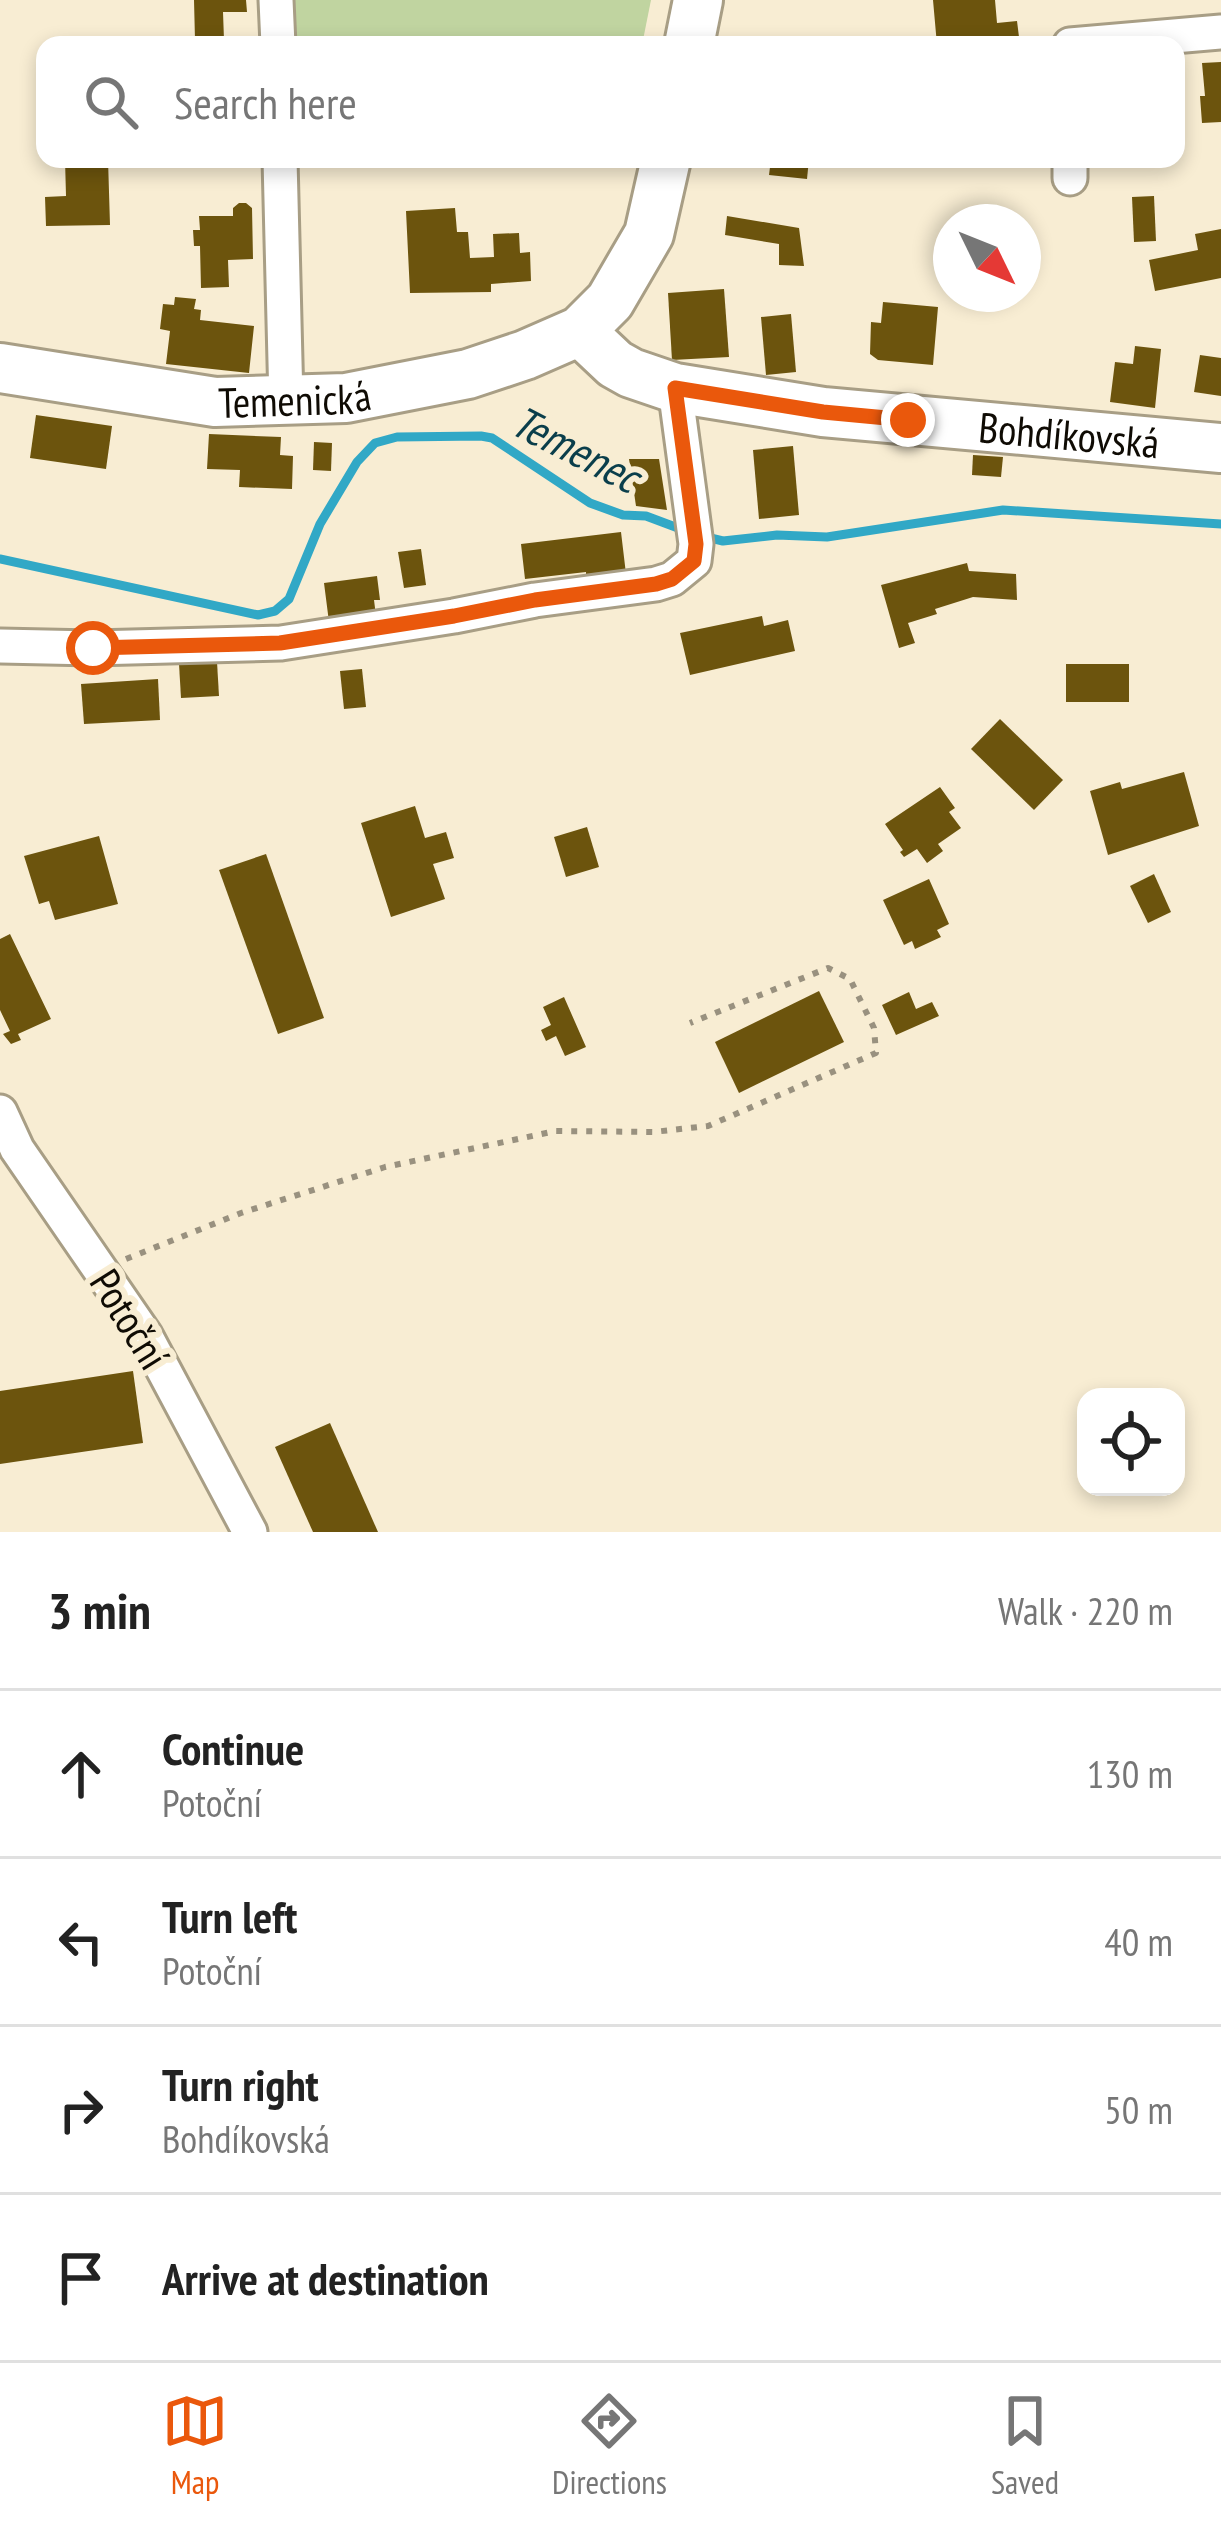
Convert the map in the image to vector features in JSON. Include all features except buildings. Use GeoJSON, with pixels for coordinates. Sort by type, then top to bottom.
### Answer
{"type":"FeatureCollection","features":[{"type":"Feature","properties":{"kind":"street"},"geometry":{"type":"LineString","coordinates":[[276,0],[278,36]]}},
{"type":"Feature","properties":{"kind":"street"},"geometry":{"type":"LineString","coordinates":[[690,36],[698,0]]}},
{"type":"Feature","properties":{"kind":"street"},"geometry":{"type":"LineString","coordinates":[[1175,36],[1221,32]]}},
{"type":"Feature","properties":{"kind":"street"},"geometry":{"type":"LineString","coordinates":[[280,168],[286,402]]}},
{"type":"Feature","properties":{"kind":"street"},"geometry":{"type":"LineString","coordinates":[[580,331],[610,302],[649,235],[664,168]]}},
{"type":"Feature","properties":{"kind":"street","name":"Temenická"},"geometry":{"type":"LineString","coordinates":[[0,368],[214,402],[286,402],[346,398],[468,374],[525,356],[580,331]]}},
{"type":"Feature","properties":{"kind":"street","name":"Bohdíkovská"},"geometry":{"type":"LineString","coordinates":[[580,331],[615,364],[675,388],[823,412],[1221,448]]}},
{"type":"Feature","properties":{"kind":"street"},"geometry":{"type":"LineString","coordinates":[[0,646],[280,643],[672,579],[694,561],[695,534],[675,388]]}},
{"type":"Feature","properties":{"kind":"street","name":"Potoční"},"geometry":{"type":"LineString","coordinates":[[0,1112],[16,1149],[146,1334],[250,1532]]}},
{"type":"Feature","properties":{"kind":"path"},"geometry":{"type":"LineString","coordinates":[[100,1270],[241,1213],[385,1167],[556,1131],[653,1132],[708,1126],[876,1053],[874,1028],[850,979],[828,968],[690,1023]]}},
{"type":"Feature","properties":{"kind":"green space"},"geometry":{"type":"Polygon","coordinates":[[[294,0],[651,0],[644,36],[294,36],[294,0]]]}},
{"type":"Feature","properties":{"kind":"waterway","name":"Temenec"},"geometry":{"type":"LineString","coordinates":[[0,559],[258,615],[275,611],[289,599],[320,524],[357,462],[375,443],[397,437],[492,438],[590,503],[686,531]]}},
{"type":"Feature","properties":{"kind":"waterway","name":"Temenec"},"geometry":{"type":"LineString","coordinates":[[702,536],[723,541],[777,535],[827,537],[1003,510],[1221,524]]}},
{"type":"Feature","properties":{"kind":"route"},"geometry":{"type":"LineString","coordinates":[[93,648],[280,643],[672,579],[694,561],[696,544],[675,388],[823,412],[908,420]]}}]}
